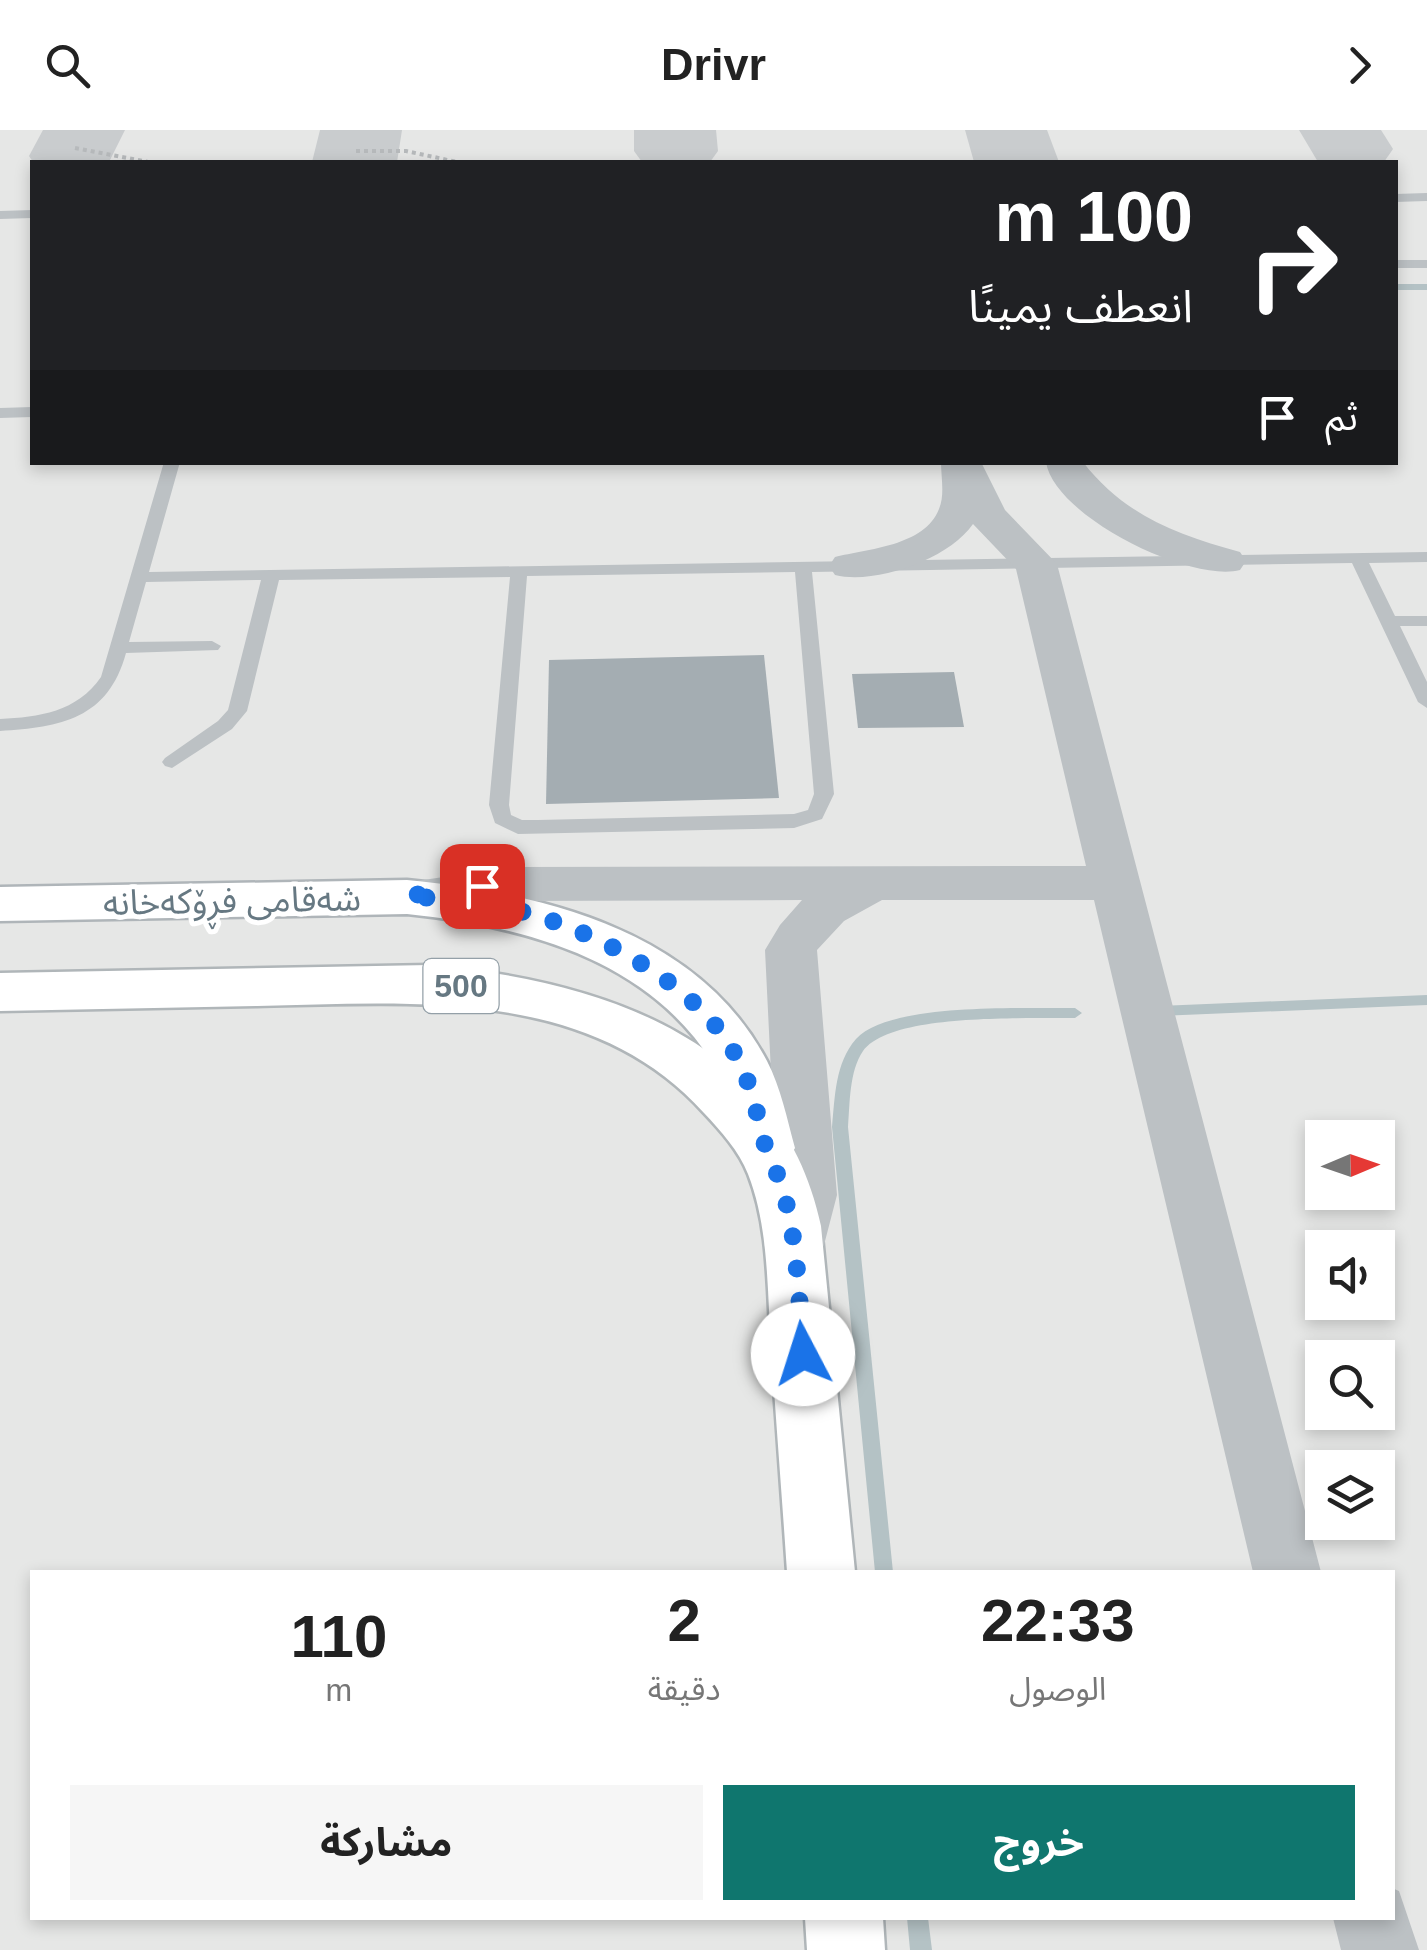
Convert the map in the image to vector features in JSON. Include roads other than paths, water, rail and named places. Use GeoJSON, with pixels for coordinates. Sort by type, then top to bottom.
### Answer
{"type":"FeatureCollection","features":[{"type":"Feature","properties":{"kind":"main road","name":"شەقامی فڕۆکەخانە"},"geometry":{"type":"LineString","coordinates":[[0,904],[406,896],[464,901],[520,911],[573,929],[668,980],[705,1015],[736,1055],[782,1186],[794,1245],[821,1570]]}},
{"type":"Feature","properties":{"kind":"main road","name":"شەقامی فڕۆکەخانە"},"geometry":{"type":"LineString","coordinates":[[0,992],[430,984],[499,988],[564,1003],[626,1026],[681,1058],[728,1100],[766,1148]]}},
{"type":"Feature","properties":{"kind":"main road"},"geometry":{"type":"LineString","coordinates":[[844,1920],[846,1950]]}},
{"type":"Feature","properties":{"kind":"street"},"geometry":{"type":"LineString","coordinates":[[961,465],[972,493],[1004,539],[1036,564],[1286,1570]]}},
{"type":"Feature","properties":{"kind":"street"},"geometry":{"type":"LineString","coordinates":[[850,566],[898,558],[929,542],[958,515],[961,465]]}},
{"type":"Feature","properties":{"kind":"street"},"geometry":{"type":"LineString","coordinates":[[1036,564],[1061,510],[1063,465]]}},
{"type":"Feature","properties":{"kind":"street"},"geometry":{"type":"LineString","coordinates":[[1064,465],[1084,494],[1117,521],[1160,544],[1226,560]]}},
{"type":"Feature","properties":{"kind":"street"},"geometry":{"type":"LineString","coordinates":[[794,1245],[808,1195],[792,950],[802,928],[823,910],[876,882]]}},
{"type":"Feature","properties":{"kind":"street"},"geometry":{"type":"LineString","coordinates":[[406,896],[512,884],[1115,883]]}},
{"type":"Feature","properties":{"kind":"street"},"geometry":{"type":"LineString","coordinates":[[1372,1920],[1380,1950]]}},
{"type":"Feature","properties":{"kind":"lane"},"geometry":{"type":"LineString","coordinates":[[1398,198],[1427,197]]}},
{"type":"Feature","properties":{"kind":"lane"},"geometry":{"type":"LineString","coordinates":[[0,215],[30,214]]}},
{"type":"Feature","properties":{"kind":"lane"},"geometry":{"type":"LineString","coordinates":[[1398,264],[1427,264]]}},
{"type":"Feature","properties":{"kind":"lane"},"geometry":{"type":"LineString","coordinates":[[0,413],[30,412]]}},
{"type":"Feature","properties":{"kind":"lane"},"geometry":{"type":"LineString","coordinates":[[0,725],[47,720],[86,706],[102,692],[171,465]]}},
{"type":"Feature","properties":{"kind":"lane"},"geometry":{"type":"LineString","coordinates":[[139,577],[1427,557]]}},
{"type":"Feature","properties":{"kind":"lane"},"geometry":{"type":"LineString","coordinates":[[1358,558],[1427,702]]}},
{"type":"Feature","properties":{"kind":"lane"},"geometry":{"type":"LineString","coordinates":[[519,572],[499,805],[502,818],[518,827],[538,827],[794,822],[813,818],[823,807],[824,794],[803,567]]}},
{"type":"Feature","properties":{"kind":"lane"},"geometry":{"type":"LineString","coordinates":[[172,762],[237,712],[271,576]]}},
{"type":"Feature","properties":{"kind":"lane"},"geometry":{"type":"LineString","coordinates":[[1388,621],[1427,621]]}},
{"type":"Feature","properties":{"kind":"lane"},"geometry":{"type":"LineString","coordinates":[[118,648],[212,646]]}},
{"type":"Feature","properties":{"kind":"waterway"},"geometry":{"type":"LineString","coordinates":[[1398,287],[1427,287]]}},
{"type":"Feature","properties":{"kind":"waterway"},"geometry":{"type":"LineString","coordinates":[[1159,1011],[1427,1000]]}},
{"type":"Feature","properties":{"kind":"waterway"},"geometry":{"type":"LineString","coordinates":[[884,1570],[840,1127],[848,1068],[866,1038],[905,1023],[965,1016],[1075,1013]]}},
{"type":"Feature","properties":{"kind":"waterway"},"geometry":{"type":"LineString","coordinates":[[918,1920],[921,1950]]}}]}
